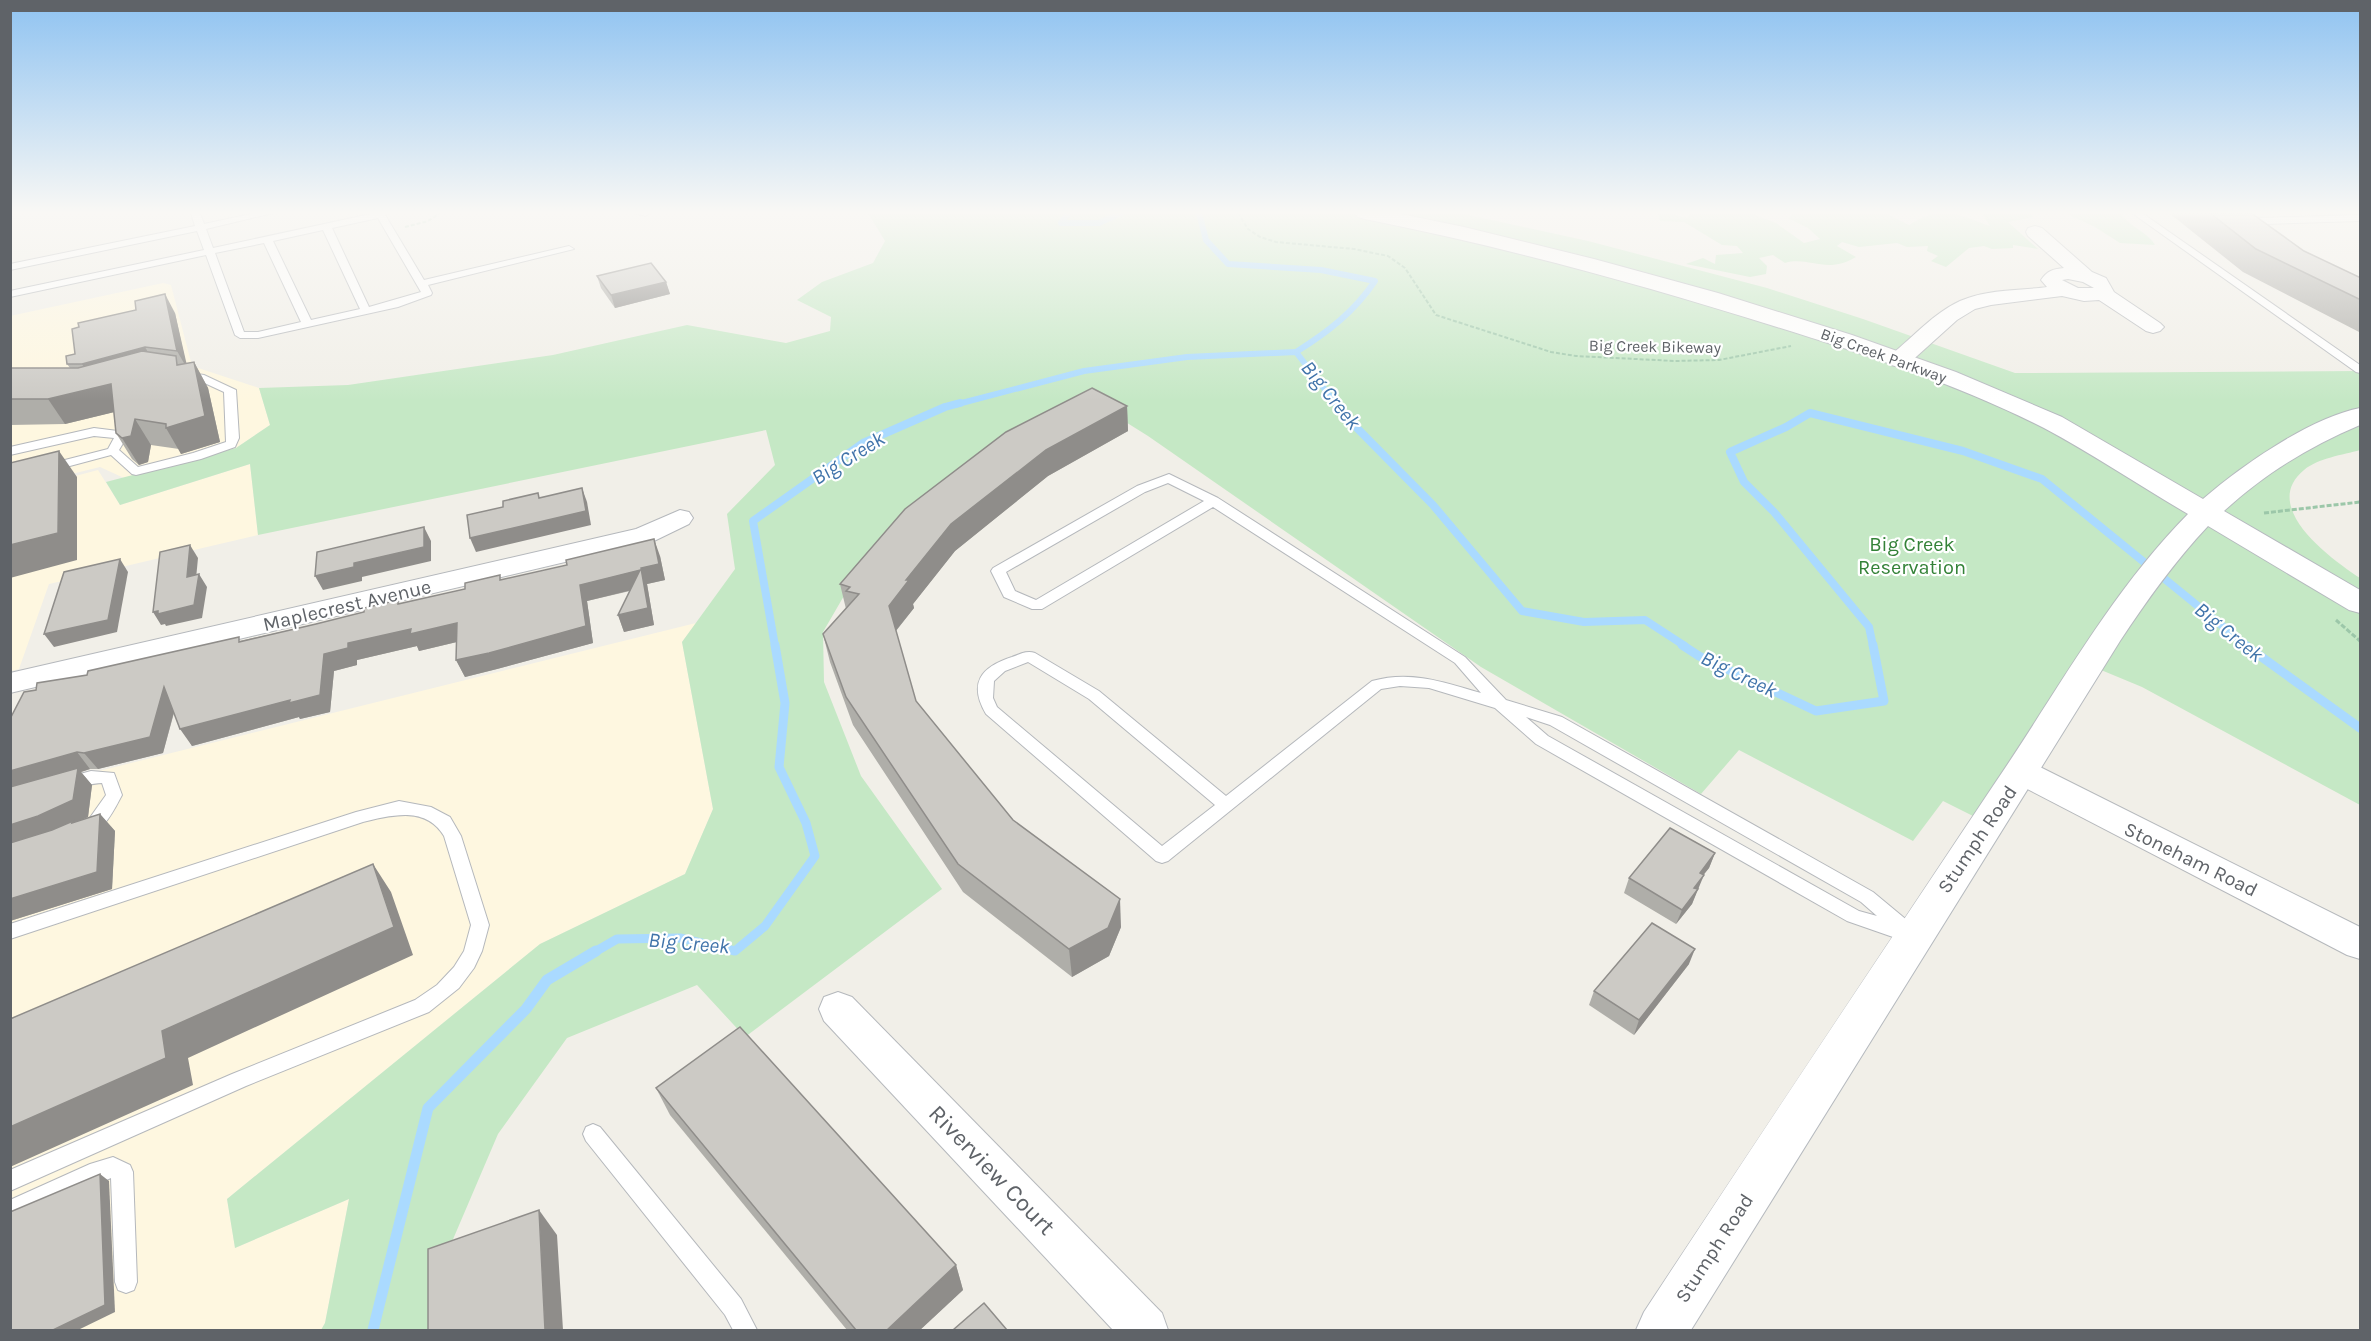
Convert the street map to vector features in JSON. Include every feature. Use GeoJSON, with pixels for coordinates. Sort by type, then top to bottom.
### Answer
{"type":"FeatureCollection","features":[{"type":"Feature","properties":{"kind":"main road","name":"Big Creek Parkway"},"geometry":{"type":"LineString","coordinates":[[1631,276],[1721,301],[1899,360],[1947,377],[2053,423],[2361,603]]}},
{"type":"Feature","properties":{"kind":"main road","name":"Stumph Road"},"geometry":{"type":"LineString","coordinates":[[1662,1330],[1913,936],[2022,772],[2101,644],[2139,589],[2204,513],[2252,473],[2309,439],[2361,416]]}},
{"type":"Feature","properties":{"kind":"street"},"geometry":{"type":"LineString","coordinates":[[2056,276],[2052,277],[2053,283],[2064,290],[2089,295],[2102,293],[2153,327]]}},
{"type":"Feature","properties":{"kind":"street"},"geometry":{"type":"LineString","coordinates":[[2080,276],[2103,285],[2102,293]]}},
{"type":"Feature","properties":{"kind":"street"},"geometry":{"type":"LineString","coordinates":[[1899,360],[1968,305],[1984,300],[2045,295],[2064,290]]}},
{"type":"Feature","properties":{"kind":"street","name":"Maplecrest Avenue"},"geometry":{"type":"LineString","coordinates":[[10,683],[645,535],[680,518]]}},
{"type":"Feature","properties":{"kind":"street","name":"Stoneham Road"},"geometry":{"type":"LineString","coordinates":[[2022,772],[2361,944]]}},
{"type":"Feature","properties":{"kind":"street","name":"Riverview Court"},"geometry":{"type":"LineString","coordinates":[[838,1009],[1145,1330]]}},
{"type":"Feature","properties":{"kind":"lane"},"geometry":{"type":"LineString","coordinates":[[10,294],[94,276]]}},
{"type":"Feature","properties":{"kind":"lane"},"geometry":{"type":"LineString","coordinates":[[219,276],[240,335],[258,335],[394,305],[427,293],[416,276]]}},
{"type":"Feature","properties":{"kind":"lane"},"geometry":{"type":"LineString","coordinates":[[284,276],[307,324]]}},
{"type":"Feature","properties":{"kind":"lane"},"geometry":{"type":"LineString","coordinates":[[349,276],[366,311]]}},
{"type":"Feature","properties":{"kind":"lane"},"geometry":{"type":"LineString","coordinates":[[421,284],[457,276]]}},
{"type":"Feature","properties":{"kind":"lane"},"geometry":{"type":"LineString","coordinates":[[2226,276],[2361,370]]}},
{"type":"Feature","properties":{"kind":"lane"},"geometry":{"type":"LineString","coordinates":[[113,451],[136,471],[198,456],[231,444],[233,438],[230,390],[200,377],[168,372]]}},
{"type":"Feature","properties":{"kind":"lane"},"geometry":{"type":"LineString","coordinates":[[10,451],[94,432],[122,435],[113,451],[10,478]]}},
{"type":"Feature","properties":{"kind":"lane"},"geometry":{"type":"LineString","coordinates":[[1213,501],[1037,606],[1009,594],[998,571],[1141,489],[1169,478],[1213,501],[1460,660],[1500,704],[1542,740],[1853,916],[1913,936]]}},
{"type":"Feature","properties":{"kind":"lane"},"geometry":{"type":"LineString","coordinates":[[1226,805],[1094,695],[1030,656],[998,666],[986,680],[984,698],[991,710],[1162,856],[1377,685],[1400,681],[1430,683],[1556,721],[1867,897],[1913,936]]}},
{"type":"Feature","properties":{"kind":"lane"},"geometry":{"type":"LineString","coordinates":[[56,787],[91,777],[108,777],[114,795],[95,824],[69,836]]}},
{"type":"Feature","properties":{"kind":"lane"},"geometry":{"type":"LineString","coordinates":[[10,932],[351,819],[399,807],[425,811],[444,822],[452,836],[480,925],[478,940],[465,969],[439,996],[422,1006],[239,1080],[10,1181]]}},
{"type":"Feature","properties":{"kind":"lane"},"geometry":{"type":"LineString","coordinates":[[592,1134],[733,1307],[745,1330]]}},
{"type":"Feature","properties":{"kind":"lane"},"geometry":{"type":"LineString","coordinates":[[10,1210],[98,1171],[113,1167],[122,1172],[126,1282]]}},
{"type":"Feature","properties":{"kind":"path","name":"Big Creek Bikeway"},"geometry":{"type":"LineString","coordinates":[[1413,276],[1430,309],[1436,315],[1551,352],[1619,360],[1719,360],[1797,346]]}},
{"type":"Feature","properties":{"kind":"path"},"geometry":{"type":"LineString","coordinates":[[2264,513],[2361,502]]}},
{"type":"Feature","properties":{"kind":"shaded area"},"geometry":{"type":"Polygon","coordinates":[[[163,283],[171,285],[192,366],[259,388],[270,425],[236,448],[124,478],[100,467],[11,489],[10,316],[163,283]]]}},
{"type":"Feature","properties":{"kind":"shaded area"},"geometry":{"type":"Polygon","coordinates":[[[250,464],[258,535],[49,584],[19,669],[11,671],[11,493],[98,470],[120,505],[250,464]]]}},
{"type":"Feature","properties":{"kind":"shaded area"},"geometry":{"type":"Polygon","coordinates":[[[696,623],[682,642],[713,809],[685,874],[540,944],[227,1199],[235,1248],[349,1199],[325,1323],[321,1330],[11,1330],[10,793],[696,623]]]}},
{"type":"Feature","properties":{"kind":"green space","name":"Big Creek Reservation"},"geometry":{"type":"Polygon","coordinates":[[[839,276],[1720,276],[1767,288],[1863,319],[2015,373],[2360,371],[2360,450],[2323,460],[2304,470],[2292,484],[2290,500],[2294,515],[2304,531],[2333,558],[2360,578],[2360,805],[2142,687],[2089,665],[1987,823],[1943,801],[1913,841],[1739,750],[1701,794],[1481,667],[1148,436],[1097,404],[852,582],[823,632],[824,682],[861,776],[942,889],[745,1037],[697,985],[567,1038],[498,1134],[445,1258],[437,1330],[321,1330],[325,1323],[349,1199],[235,1248],[227,1199],[540,944],[685,874],[713,809],[682,642],[735,569],[727,514],[775,465],[766,430],[258,535],[250,464],[120,505],[106,482],[236,448],[270,425],[259,388],[348,385],[553,355],[687,325],[786,343],[830,331],[831,317],[797,300],[822,282],[839,276]]]}},
{"type":"Feature","properties":{"kind":"building"},"geometry":{"type":"Polygon","coordinates":[[[597,276],[661,276],[666,282],[611,295],[597,276]]]}},
{"type":"Feature","properties":{"kind":"building"},"geometry":{"type":"Polygon","coordinates":[[[2311,276],[2356,276],[2361,278],[2361,300],[2311,276]]]}},
{"type":"Feature","properties":{"kind":"building"},"geometry":{"type":"Polygon","coordinates":[[[165,294],[177,351],[145,347],[82,364],[67,364],[66,356],[75,354],[72,329],[79,327],[78,323],[136,310],[135,301],[165,294]]]}},
{"type":"Feature","properties":{"kind":"building"},"geometry":{"type":"Polygon","coordinates":[[[142,351],[176,356],[177,365],[194,362],[205,416],[166,428],[166,424],[135,419],[131,436],[122,438],[116,433],[111,384],[48,399],[10,399],[10,368],[78,368],[142,351]]]}},
{"type":"Feature","properties":{"kind":"building"},"geometry":{"type":"Polygon","coordinates":[[[1092,388],[1127,406],[1046,450],[951,524],[906,580],[909,580],[889,606],[916,701],[1013,820],[1120,899],[1108,928],[1069,949],[958,864],[846,697],[823,634],[859,594],[846,591],[850,587],[840,584],[905,509],[1006,432],[1092,388]]]}},
{"type":"Feature","properties":{"kind":"building"},"geometry":{"type":"Polygon","coordinates":[[[59,451],[58,533],[10,545],[10,463],[59,451]]]}},
{"type":"Feature","properties":{"kind":"building"},"geometry":{"type":"Polygon","coordinates":[[[582,488],[586,511],[470,538],[467,515],[503,507],[503,501],[538,493],[539,498],[582,488]]]}},
{"type":"Feature","properties":{"kind":"building"},"geometry":{"type":"Polygon","coordinates":[[[424,527],[424,547],[354,563],[354,567],[315,576],[317,552],[424,527]]]}},
{"type":"Feature","properties":{"kind":"building"},"geometry":{"type":"Polygon","coordinates":[[[654,539],[659,564],[641,568],[648,608],[618,615],[640,570],[580,585],[586,626],[489,653],[456,660],[457,623],[410,634],[411,629],[348,643],[348,648],[324,654],[320,695],[289,703],[290,700],[180,729],[164,687],[150,737],[84,753],[77,752],[10,771],[10,719],[24,692],[36,690],[37,683],[87,675],[88,671],[239,637],[239,642],[364,612],[364,608],[398,600],[398,604],[465,589],[465,583],[500,575],[500,580],[567,565],[566,560],[654,539]]]}},
{"type":"Feature","properties":{"kind":"building"},"geometry":{"type":"Polygon","coordinates":[[[190,545],[187,577],[199,574],[194,605],[158,614],[158,611],[153,612],[160,552],[190,545]]]}},
{"type":"Feature","properties":{"kind":"building"},"geometry":{"type":"Polygon","coordinates":[[[120,559],[108,620],[44,634],[64,572],[120,559]]]}},
{"type":"Feature","properties":{"kind":"building"},"geometry":{"type":"Polygon","coordinates":[[[78,768],[73,800],[38,816],[10,825],[10,787],[78,768]]]}},
{"type":"Feature","properties":{"kind":"building"},"geometry":{"type":"Polygon","coordinates":[[[100,814],[97,872],[10,899],[10,843],[100,814]]]}},
{"type":"Feature","properties":{"kind":"building"},"geometry":{"type":"Polygon","coordinates":[[[1670,828],[1715,853],[1700,873],[1704,875],[1694,888],[1698,889],[1682,910],[1629,878],[1670,828]]]}},
{"type":"Feature","properties":{"kind":"building"},"geometry":{"type":"Polygon","coordinates":[[[373,864],[394,927],[162,1031],[166,1058],[10,1127],[10,1019],[373,864]]]}},
{"type":"Feature","properties":{"kind":"building"},"geometry":{"type":"Polygon","coordinates":[[[1652,923],[1695,949],[1639,1020],[1594,991],[1652,923]]]}},
{"type":"Feature","properties":{"kind":"building"},"geometry":{"type":"Polygon","coordinates":[[[740,1027],[956,1265],[887,1330],[856,1330],[656,1088],[740,1027]]]}},
{"type":"Feature","properties":{"kind":"building"},"geometry":{"type":"Polygon","coordinates":[[[100,1174],[105,1305],[53,1330],[10,1330],[10,1212],[100,1174]]]}},
{"type":"Feature","properties":{"kind":"building"},"geometry":{"type":"Polygon","coordinates":[[[539,1210],[545,1330],[428,1330],[428,1249],[539,1210]]]}},
{"type":"Feature","properties":{"kind":"building"},"geometry":{"type":"Polygon","coordinates":[[[984,1303],[1007,1330],[953,1330],[984,1303]]]}},
{"type":"Feature","properties":{"kind":"waterway"},"geometry":{"type":"LineString","coordinates":[[1296,352],[1340,321],[1375,281],[1348,276]]}},
{"type":"Feature","properties":{"kind":"waterway","name":"Big Creek"},"geometry":{"type":"LineString","coordinates":[[954,405],[1084,371],[1187,357],[1296,352]]}},
{"type":"Feature","properties":{"kind":"waterway","name":"Big Creek"},"geometry":{"type":"LineString","coordinates":[[1296,352],[1337,405]]}},
{"type":"Feature","properties":{"kind":"waterway","name":"Big Creek"},"geometry":{"type":"LineString","coordinates":[[775,646],[753,521],[863,443],[945,407],[960,403]]}},
{"type":"Feature","properties":{"kind":"waterway","name":"Big Creek"},"geometry":{"type":"LineString","coordinates":[[1336,403],[1350,421],[1433,505],[1522,611],[1584,622],[1645,620],[1685,646]]}},
{"type":"Feature","properties":{"kind":"waterway","name":"Big Creek"},"geometry":{"type":"LineString","coordinates":[[1873,646],[1869,627],[1774,512],[1744,482],[1730,452],[1786,427],[1810,413],[1963,451],[2042,479],[2247,646]]}},
{"type":"Feature","properties":{"kind":"waterway","name":"Big Creek"},"geometry":{"type":"LineString","coordinates":[[593,953],[617,939],[680,938],[735,951],[765,926],[815,856],[806,823],[779,767],[785,703],[775,645]]}},
{"type":"Feature","properties":{"kind":"waterway","name":"Big Creek"},"geometry":{"type":"LineString","coordinates":[[1682,645],[1699,656],[1816,711],[1884,701],[1873,645]]}},
{"type":"Feature","properties":{"kind":"waterway","name":"Big Creek"},"geometry":{"type":"LineString","coordinates":[[2245,645],[2360,728]]}},
{"type":"Feature","properties":{"kind":"waterway","name":"Big Creek"},"geometry":{"type":"LineString","coordinates":[[373,1330],[428,1108],[526,1009],[547,980],[596,951]]}}]}
